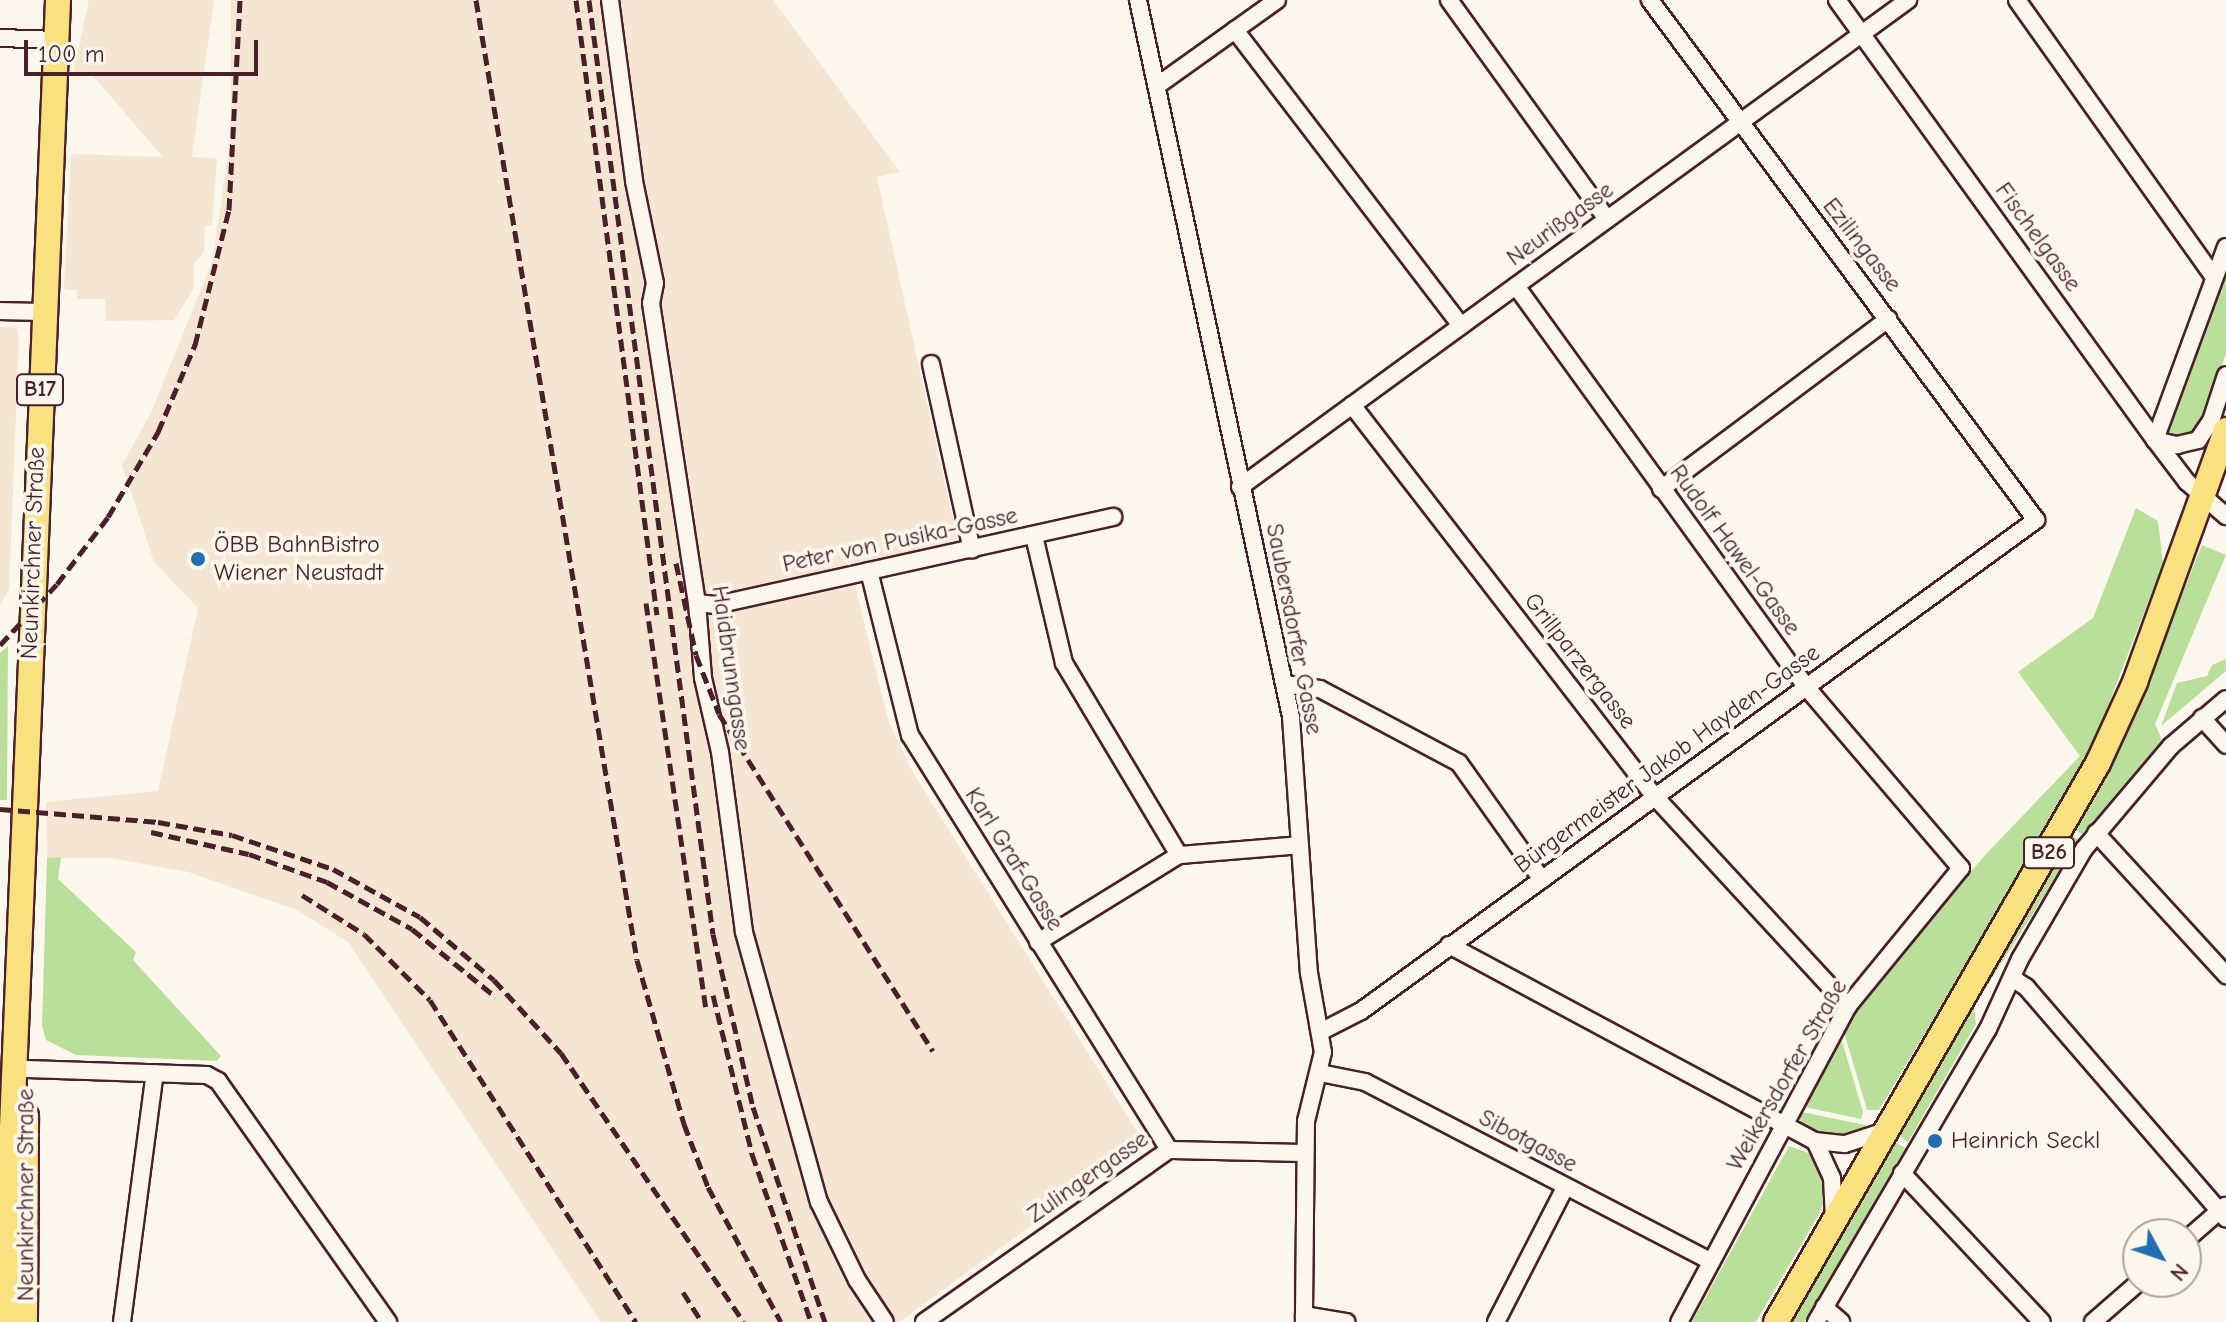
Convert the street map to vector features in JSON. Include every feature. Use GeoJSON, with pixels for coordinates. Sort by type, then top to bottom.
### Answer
{"type":"FeatureCollection","features":[{"type":"Feature","properties":{"kind":"main road","name":"Neunkirchner Straße"},"geometry":{"type":"LineString","coordinates":[[25,1322],[27,1069],[21,962],[58,0]]}},
{"type":"Feature","properties":{"kind":"main road","name":"B26"},"geometry":{"type":"LineString","coordinates":[[1776,1322],[2104,752],[2205,498],[2226,430]]}},
{"type":"Feature","properties":{"kind":"main road","name":"Neunkirchner Straße"},"geometry":{"type":"LineString","coordinates":[[4,1322],[13,1016],[21,962]]}},
{"type":"Feature","properties":{"kind":"street","name":"Haidbrunngasse"},"geometry":{"type":"LineString","coordinates":[[610,0],[697,603],[703,678],[720,752],[744,932],[819,1202],[857,1280],[885,1322]]}},
{"type":"Feature","properties":{"kind":"street","name":"Saubersdorfer Gasse"},"geometry":{"type":"LineString","coordinates":[[1138,0],[1284,684],[1309,973],[1322,1031],[1320,1073],[1306,1121],[1304,1318]]}},
{"type":"Feature","properties":{"kind":"street"},"geometry":{"type":"LineString","coordinates":[[1158,85],[1277,0]]}},
{"type":"Feature","properties":{"kind":"street"},"geometry":{"type":"LineString","coordinates":[[1449,0],[1607,219]]}},
{"type":"Feature","properties":{"kind":"street","name":"Ezilingasse"},"geometry":{"type":"LineString","coordinates":[[1650,0],[1738,124],[1888,319],[2036,520]]}},
{"type":"Feature","properties":{"kind":"street","name":"Fischelgasse"},"geometry":{"type":"LineString","coordinates":[[1837,0],[2155,440],[2205,498],[2226,516]]}},
{"type":"Feature","properties":{"kind":"street","name":"Neurißgasse"},"geometry":{"type":"LineString","coordinates":[[1240,487],[1908,0]]}},
{"type":"Feature","properties":{"kind":"street"},"geometry":{"type":"LineString","coordinates":[[2017,0],[2214,277]]}},
{"type":"Feature","properties":{"kind":"street"},"geometry":{"type":"LineString","coordinates":[[1235,30],[1461,326]]}},
{"type":"Feature","properties":{"kind":"street"},"geometry":{"type":"LineString","coordinates":[[0,38],[56,40]]}},
{"type":"Feature","properties":{"kind":"street"},"geometry":{"type":"LineString","coordinates":[[2226,247],[2155,440],[2177,445],[2198,440],[2211,421],[2226,375]]}},
{"type":"Feature","properties":{"kind":"street","name":"Rudolf Hawel-Gasse"},"geometry":{"type":"LineString","coordinates":[[1516,286],[1807,688],[1961,868]]}},
{"type":"Feature","properties":{"kind":"street"},"geometry":{"type":"LineString","coordinates":[[0,311],[44,312]]}},
{"type":"Feature","properties":{"kind":"street"},"geometry":{"type":"LineString","coordinates":[[1661,489],[1888,319]]}},
{"type":"Feature","properties":{"kind":"street"},"geometry":{"type":"LineString","coordinates":[[931,364],[972,550]]}},
{"type":"Feature","properties":{"kind":"street","name":"Grillparzergasse"},"geometry":{"type":"LineString","coordinates":[[1352,405],[1657,799],[1848,1006]]}},
{"type":"Feature","properties":{"kind":"street","name":"Peter von Pusika-Gasse"},"geometry":{"type":"LineString","coordinates":[[697,603],[716,605],[1113,517]]}},
{"type":"Feature","properties":{"kind":"street","name":"Bürgermeister Jakob Hayden-Gasse"},"geometry":{"type":"LineString","coordinates":[[1322,1031],[1361,1011],[1449,945],[1657,799],[2036,520]]}},
{"type":"Feature","properties":{"kind":"street"},"geometry":{"type":"LineString","coordinates":[[1034,536],[1064,663],[1179,855]]}},
{"type":"Feature","properties":{"kind":"street","name":"Karl Graf-Gasse"},"geometry":{"type":"LineString","coordinates":[[869,571],[910,735],[1169,1150]]}},
{"type":"Feature","properties":{"kind":"street"},"geometry":{"type":"LineString","coordinates":[[1284,684],[1320,689],[1459,763],[1542,880]]}},
{"type":"Feature","properties":{"kind":"street"},"geometry":{"type":"LineString","coordinates":[[1841,1322],[1820,1314],[1988,1029],[2012,978],[2096,833],[2202,718],[2226,699]]}},
{"type":"Feature","properties":{"kind":"street"},"geometry":{"type":"LineString","coordinates":[[2202,718],[2226,745]]}},
{"type":"Feature","properties":{"kind":"street"},"geometry":{"type":"LineString","coordinates":[[2096,833],[2226,975]]}},
{"type":"Feature","properties":{"kind":"street"},"geometry":{"type":"LineString","coordinates":[[1038,942],[1179,855],[1300,845]]}},
{"type":"Feature","properties":{"kind":"street","name":"Weikersdorfer Straße"},"geometry":{"type":"LineString","coordinates":[[1679,1322],[1848,1006],[1961,868]]}},
{"type":"Feature","properties":{"kind":"street"},"geometry":{"type":"LineString","coordinates":[[1449,945],[1815,1141],[1845,1144],[1885,1131]]}},
{"type":"Feature","properties":{"kind":"street"},"geometry":{"type":"LineString","coordinates":[[2012,978],[2026,987],[2224,1212],[2202,1228]]}},
{"type":"Feature","properties":{"kind":"street","name":"Neunkirchner Straße"},"geometry":{"type":"LineString","coordinates":[[27,1069],[207,1075],[218,1081],[388,1322]]}},
{"type":"Feature","properties":{"kind":"street"},"geometry":{"type":"LineString","coordinates":[[122,1322],[155,1073]]}},
{"type":"Feature","properties":{"kind":"street","name":"Sibotgasse"},"geometry":{"type":"LineString","coordinates":[[1320,1073],[1365,1082],[1711,1261]]}},
{"type":"Feature","properties":{"kind":"street"},"geometry":{"type":"LineString","coordinates":[[1815,1141],[1832,1178],[1834,1219]]}},
{"type":"Feature","properties":{"kind":"street","name":"Zulingergasse"},"geometry":{"type":"LineString","coordinates":[[924,1322],[1169,1150],[1305,1153]]}},
{"type":"Feature","properties":{"kind":"street"},"geometry":{"type":"LineString","coordinates":[[1902,1173],[2042,1322]]}},
{"type":"Feature","properties":{"kind":"street"},"geometry":{"type":"LineString","coordinates":[[1496,1322],[1565,1188]]}},
{"type":"Feature","properties":{"kind":"street"},"geometry":{"type":"LineString","coordinates":[[2093,1322],[2122,1297]]}},
{"type":"Feature","properties":{"kind":"street"},"geometry":{"type":"LineString","coordinates":[[1304,1318],[1346,1322]]}},
{"type":"Feature","properties":{"kind":"shaded area"},"geometry":{"type":"Polygon","coordinates":[[[89,0],[214,0],[192,157],[217,158],[212,225],[205,226],[204,252],[194,264],[194,288],[174,320],[106,321],[105,299],[77,299],[77,290],[64,289],[71,154],[163,157],[93,76],[73,74],[89,0]]]}},
{"type":"Feature","properties":{"kind":"shaded area"},"geometry":{"type":"Polygon","coordinates":[[[231,0],[773,0],[900,172],[877,177],[958,543],[850,565],[888,720],[912,771],[1141,1138],[1139,1147],[899,1322],[601,1322],[348,942],[297,910],[188,872],[110,858],[47,858],[46,802],[158,791],[198,608],[154,562],[122,465],[151,413],[212,262],[231,137],[231,0]]]}},
{"type":"Feature","properties":{"kind":"shaded area"},"geometry":{"type":"Polygon","coordinates":[[[0,327],[17,327],[19,340],[9,589],[0,605],[0,327]]]}},
{"type":"Feature","properties":{"kind":"green space"},"geometry":{"type":"Polygon","coordinates":[[[2226,266],[2226,353],[2201,431],[2176,436],[2168,432],[2226,266]]]}},
{"type":"Feature","properties":{"kind":"green space"},"geometry":{"type":"Polygon","coordinates":[[[2136,508],[2158,521],[2163,563],[2086,763],[1879,1110],[1867,1110],[1843,1029],[1856,1005],[1987,853],[2080,756],[2018,672],[2093,618],[2136,508]]]}},
{"type":"Feature","properties":{"kind":"green space"},"geometry":{"type":"Polygon","coordinates":[[[2202,545],[2226,555],[2155,724],[2162,740],[2082,834],[2075,830],[2072,836],[2079,840],[1974,1007],[1976,1024],[1908,1142],[1897,1134],[2153,667],[2202,545]]]}},
{"type":"Feature","properties":{"kind":"green space"},"geometry":{"type":"Polygon","coordinates":[[[8,646],[7,800],[0,800],[0,653],[8,646]]]}},
{"type":"Feature","properties":{"kind":"green space"},"geometry":{"type":"Polygon","coordinates":[[[2226,659],[2226,671],[2161,726],[2177,683],[2207,676],[2212,665],[2226,659]]]}},
{"type":"Feature","properties":{"kind":"green space"},"geometry":{"type":"Polygon","coordinates":[[[61,857],[58,879],[136,952],[133,960],[221,1056],[217,1061],[76,1055],[46,1040],[42,1026],[47,858],[61,857]]]}},
{"type":"Feature","properties":{"kind":"green space"},"geometry":{"type":"Polygon","coordinates":[[[1840,1034],[1863,1112],[1861,1119],[1800,1106],[1840,1034]]]}},
{"type":"Feature","properties":{"kind":"green space"},"geometry":{"type":"Polygon","coordinates":[[[1797,1111],[1868,1127],[1851,1138],[1826,1135],[1802,1124],[1797,1111]]]}},
{"type":"Feature","properties":{"kind":"green space"},"geometry":{"type":"Polygon","coordinates":[[[1893,1141],[1905,1148],[1805,1322],[1788,1322],[1893,1141]]]}},
{"type":"Feature","properties":{"kind":"green space"},"geometry":{"type":"Polygon","coordinates":[[[1789,1146],[1811,1154],[1823,1172],[1825,1199],[1819,1214],[1756,1322],[1692,1322],[1789,1146]]]}},
{"type":"Feature","properties":{"kind":"railway"},"geometry":{"type":"LineString","coordinates":[[0,645],[57,584],[108,517],[158,432],[195,345],[229,210],[240,0]]}},
{"type":"Feature","properties":{"kind":"railway"},"geometry":{"type":"LineString","coordinates":[[476,0],[637,960],[684,1124],[708,1187],[781,1322]]}},
{"type":"Feature","properties":{"kind":"railway"},"geometry":{"type":"LineString","coordinates":[[576,0],[657,615]]}},
{"type":"Feature","properties":{"kind":"railway"},"geometry":{"type":"LineString","coordinates":[[589,0],[713,934],[753,1107],[825,1322]]}},
{"type":"Feature","properties":{"kind":"railway"},"geometry":{"type":"LineString","coordinates":[[676,563],[696,655],[719,714],[933,1051]]}},
{"type":"Feature","properties":{"kind":"railway"},"geometry":{"type":"LineString","coordinates":[[646,603],[706,1010]]}},
{"type":"Feature","properties":{"kind":"railway"},"geometry":{"type":"LineString","coordinates":[[0,809],[158,822],[232,835],[333,869],[420,917],[494,980],[561,1053],[744,1322]]}},
{"type":"Feature","properties":{"kind":"railway"},"geometry":{"type":"LineString","coordinates":[[151,832],[249,854],[327,882],[412,929],[496,997]]}},
{"type":"Feature","properties":{"kind":"railway"},"geometry":{"type":"LineString","coordinates":[[302,895],[364,934],[430,1000],[636,1322]]}},
{"type":"Feature","properties":{"kind":"railway"},"geometry":{"type":"LineString","coordinates":[[713,995],[752,1154],[811,1322]]}},
{"type":"Feature","properties":{"kind":"railway"},"geometry":{"type":"LineString","coordinates":[[683,1292],[702,1322]]}},
{"type":"Feature","properties":{"kind":"place","name":"ÖBB BahnBistro Wiener Neustadt"},"geometry":{"type":"Point","coordinates":[198,559]}},
{"type":"Feature","properties":{"kind":"place","name":"Heinrich Seckl"},"geometry":{"type":"Point","coordinates":[1935,1141]}}]}
